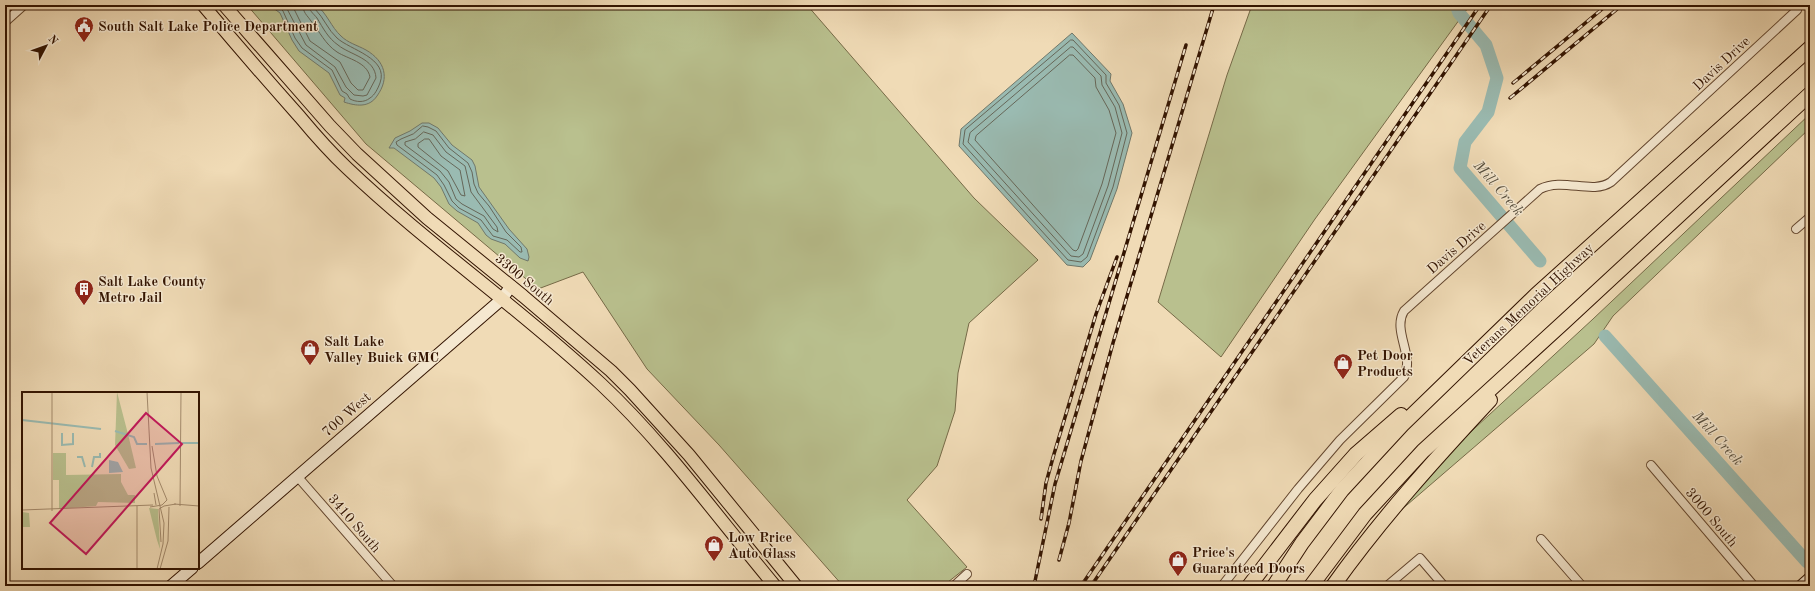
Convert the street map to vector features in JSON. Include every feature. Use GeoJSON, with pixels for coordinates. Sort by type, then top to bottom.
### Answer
{"type":"FeatureCollection","features":[{"type":"Feature","properties":{"kind":"highway","name":"Veterans Memorial Highway"},"geometry":{"type":"LineString","coordinates":[[1274,586],[1302,543],[1342,490],[1402,425],[1536,295],[1810,48]]}},
{"type":"Feature","properties":{"kind":"highway"},"geometry":{"type":"LineString","coordinates":[[1311,586],[1365,514],[1422,451],[1564,322],[1810,94]]}},
{"type":"Feature","properties":{"kind":"highway"},"geometry":{"type":"LineString","coordinates":[[1249,586],[1315,500],[1356,454],[1536,295]]}},
{"type":"Feature","properties":{"kind":"highway"},"geometry":{"type":"LineString","coordinates":[[1333,586],[1358,550],[1441,453],[1564,322]]}},
{"type":"Feature","properties":{"kind":"main road"},"geometry":{"type":"LineString","coordinates":[[203,5],[270,84],[347,168],[416,230],[502,299],[600,383],[619,402],[676,465],[775,586]]}},
{"type":"Feature","properties":{"kind":"main road","name":"3300 South"},"geometry":{"type":"LineString","coordinates":[[224,5],[330,126],[357,154],[427,218],[511,286],[611,371],[650,410],[796,586]]}},
{"type":"Feature","properties":{"kind":"street"},"geometry":{"type":"LineString","coordinates":[[5,22],[24,5]]}},
{"type":"Feature","properties":{"kind":"street","name":"Davis Drive"},"geometry":{"type":"LineString","coordinates":[[1222,586],[1298,489],[1340,440],[1404,377],[1407,369],[1407,362],[1400,322],[1404,311],[1540,189],[1547,185],[1558,184],[1601,187],[1606,185],[1794,7]]}},
{"type":"Feature","properties":{"kind":"street"},"geometry":{"type":"LineString","coordinates":[[1796,229],[1810,216]]}},
{"type":"Feature","properties":{"kind":"street","name":"700 West"},"geometry":{"type":"LineString","coordinates":[[199,562],[502,299],[511,286]]}},
{"type":"Feature","properties":{"kind":"street","name":"3000 South"},"geometry":{"type":"LineString","coordinates":[[1651,465],[1754,586]]}},
{"type":"Feature","properties":{"kind":"street","name":"3410 South"},"geometry":{"type":"LineString","coordinates":[[297,476],[393,586]]}},
{"type":"Feature","properties":{"kind":"street"},"geometry":{"type":"LineString","coordinates":[[1541,538],[1582,586]]}},
{"type":"Feature","properties":{"kind":"street"},"geometry":{"type":"LineString","coordinates":[[1387,586],[1420,558],[1444,586]]}},
{"type":"Feature","properties":{"kind":"street"},"geometry":{"type":"LineString","coordinates":[[171,586],[191,569]]}},
{"type":"Feature","properties":{"kind":"street"},"geometry":{"type":"LineString","coordinates":[[954,586],[967,574]]}},
{"type":"Feature","properties":{"kind":"street"},"geometry":{"type":"LineString","coordinates":[[1801,586],[1810,578]]}},
{"type":"Feature","properties":{"kind":"green space"},"geometry":{"type":"Polygon","coordinates":[[[247,5],[807,5],[974,198],[1038,260],[969,323],[958,373],[955,411],[937,466],[907,500],[967,567],[943,586],[843,586],[719,445],[647,369],[583,272],[538,289],[366,144],[247,5]]]}},
{"type":"Feature","properties":{"kind":"green space"},"geometry":{"type":"Polygon","coordinates":[[[1252,5],[1470,5],[1315,219],[1221,357],[1158,302],[1227,75],[1252,5]]]}},
{"type":"Feature","properties":{"kind":"green space"},"geometry":{"type":"Polygon","coordinates":[[[1810,114],[1810,128],[1613,316],[1594,344],[1393,517],[1457,445],[1810,114]]]}},
{"type":"Feature","properties":{"kind":"water"},"geometry":{"type":"Polygon","coordinates":[[[269,5],[316,5],[344,38],[366,50],[378,59],[384,70],[384,76],[381,89],[374,100],[370,103],[362,105],[344,102],[345,98],[340,95],[329,73],[299,51],[292,40],[280,13],[269,5]]]}},
{"type":"Feature","properties":{"kind":"water"},"geometry":{"type":"Polygon","coordinates":[[[1072,33],[1111,74],[1110,81],[1123,104],[1132,133],[1117,189],[1090,260],[1083,267],[1067,265],[959,146],[961,129],[1072,33]]]}},
{"type":"Feature","properties":{"kind":"water"},"geometry":{"type":"Polygon","coordinates":[[[422,123],[429,123],[438,128],[452,145],[472,160],[475,166],[479,187],[509,229],[527,249],[529,257],[528,261],[520,258],[505,244],[491,239],[486,235],[478,223],[457,211],[449,204],[441,187],[434,178],[394,148],[389,148],[395,138],[422,123]]]}},
{"type":"Feature","properties":{"kind":"waterway","name":"Mill Creek"},"geometry":{"type":"LineString","coordinates":[[1456,5],[1459,13],[1486,45],[1497,78],[1488,112],[1465,142],[1460,168],[1540,261]]}},
{"type":"Feature","properties":{"kind":"waterway","name":"Mill Creek"},"geometry":{"type":"LineString","coordinates":[[1605,336],[1807,562]]}},
{"type":"Feature","properties":{"kind":"railway"},"geometry":{"type":"LineString","coordinates":[[1059,560],[1069,523],[1081,461],[1113,343],[1214,5]]}},
{"type":"Feature","properties":{"kind":"railway"},"geometry":{"type":"LineString","coordinates":[[1081,586],[1480,5]]}},
{"type":"Feature","properties":{"kind":"railway"},"geometry":{"type":"LineString","coordinates":[[1091,586],[1491,5]]}},
{"type":"Feature","properties":{"kind":"railway"},"geometry":{"type":"LineString","coordinates":[[1513,83],[1607,5]]}},
{"type":"Feature","properties":{"kind":"railway"},"geometry":{"type":"LineString","coordinates":[[1510,98],[1622,5]]}},
{"type":"Feature","properties":{"kind":"railway"},"geometry":{"type":"LineString","coordinates":[[1034,586],[1055,484],[1186,45]]}},
{"type":"Feature","properties":{"kind":"railway"},"geometry":{"type":"LineString","coordinates":[[1041,519],[1046,483],[1054,454],[1096,314],[1117,257]]}},
{"type":"Feature","properties":{"kind":"place","name":"South Salt Lake Police Department"},"geometry":{"type":"Point","coordinates":[84,43]}},
{"type":"Feature","properties":{"kind":"place","name":"Salt Lake County Metro Jail"},"geometry":{"type":"Point","coordinates":[84,306]}},
{"type":"Feature","properties":{"kind":"place","name":"Salt Lake Valley Buick GMC"},"geometry":{"type":"Point","coordinates":[310,366]}},
{"type":"Feature","properties":{"kind":"place","name":"Pet Door Products"},"geometry":{"type":"Point","coordinates":[1343,380]}},
{"type":"Feature","properties":{"kind":"place","name":"Low Price Auto Glass"},"geometry":{"type":"Point","coordinates":[714,562]}},
{"type":"Feature","properties":{"kind":"place","name":"Price's Guaranteed Doors"},"geometry":{"type":"Point","coordinates":[1178,577]}}]}
